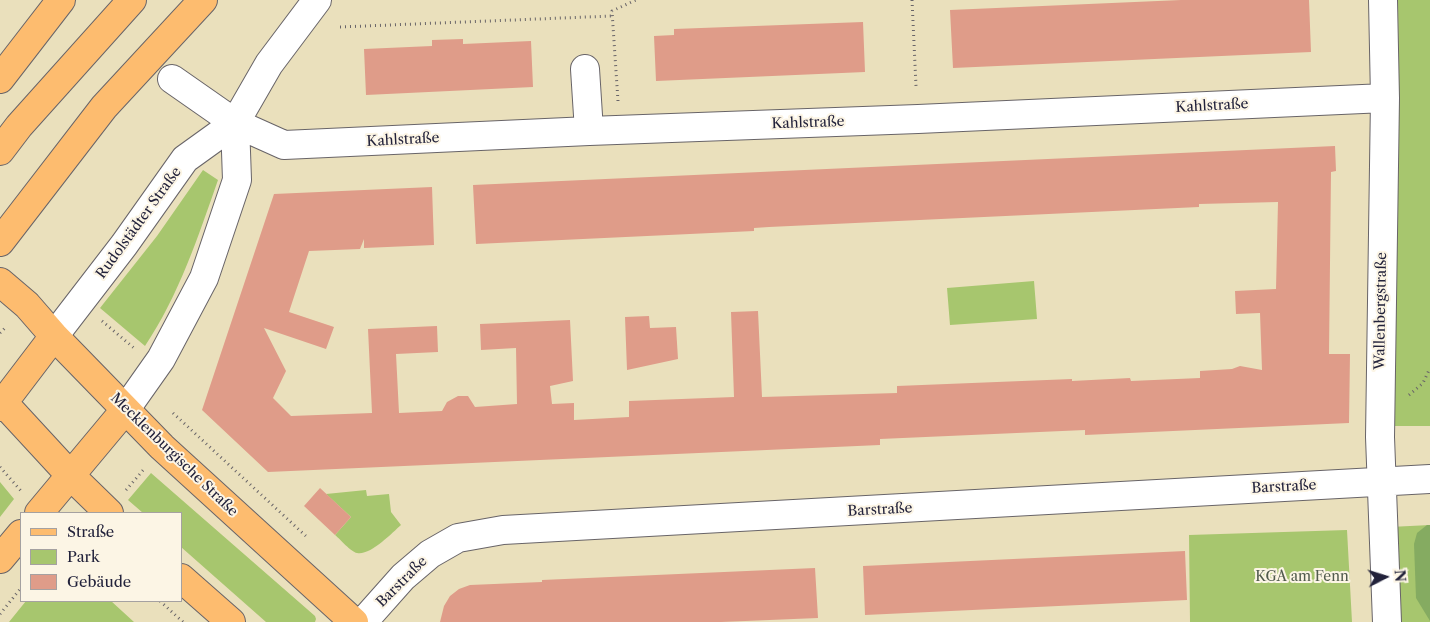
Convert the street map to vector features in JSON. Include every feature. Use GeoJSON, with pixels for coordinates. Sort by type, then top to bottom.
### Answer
{"type":"FeatureCollection","features":[{"type":"Feature","properties":{"kind":"main road"},"geometry":{"type":"LineString","coordinates":[[0,79],[61,0]]}},
{"type":"Feature","properties":{"kind":"main road"},"geometry":{"type":"LineString","coordinates":[[0,151],[19,126],[132,0]]}},
{"type":"Feature","properties":{"kind":"main road"},"geometry":{"type":"LineString","coordinates":[[0,242],[104,107],[203,0]]}},
{"type":"Feature","properties":{"kind":"main road","name":"Mecklenburgische Straße"},"geometry":{"type":"LineString","coordinates":[[0,282],[26,305],[173,458],[354,622]]}},
{"type":"Feature","properties":{"kind":"main road"},"geometry":{"type":"LineString","coordinates":[[54,336],[1,403],[71,476],[116,504]]}},
{"type":"Feature","properties":{"kind":"main road"},"geometry":{"type":"LineString","coordinates":[[40,512],[125,410]]}},
{"type":"Feature","properties":{"kind":"main road"},"geometry":{"type":"LineString","coordinates":[[0,559],[20,535]]}},
{"type":"Feature","properties":{"kind":"main road"},"geometry":{"type":"LineString","coordinates":[[182,579],[231,622]]}},
{"type":"Feature","properties":{"kind":"street","name":"Rudolstädter Straße"},"geometry":{"type":"LineString","coordinates":[[54,336],[124,246],[185,159],[236,123],[269,64],[317,0]]}},
{"type":"Feature","properties":{"kind":"street","name":"Wallenbergstraße"},"geometry":{"type":"LineString","coordinates":[[1383,0],[1385,98],[1380,437],[1386,622]]}},
{"type":"Feature","properties":{"kind":"street"},"geometry":{"type":"LineString","coordinates":[[585,69],[588,131]]}},
{"type":"Feature","properties":{"kind":"street","name":"Kahlstraße"},"geometry":{"type":"LineString","coordinates":[[172,79],[236,123],[284,145],[1385,98]]}},
{"type":"Feature","properties":{"kind":"street"},"geometry":{"type":"LineString","coordinates":[[125,410],[161,359],[204,278],[237,180],[236,123]]}},
{"type":"Feature","properties":{"kind":"street","name":"Barstraße"},"geometry":{"type":"LineString","coordinates":[[363,622],[403,577],[430,554],[458,538],[503,530],[1430,479]]}},
{"type":"Feature","properties":{"kind":"path"},"geometry":{"type":"LineString","coordinates":[[619,104],[612,11],[636,0]]}},
{"type":"Feature","properties":{"kind":"path"},"geometry":{"type":"LineString","coordinates":[[912,0],[916,86]]}},
{"type":"Feature","properties":{"kind":"path"},"geometry":{"type":"LineString","coordinates":[[340,27],[612,16]]}},
{"type":"Feature","properties":{"kind":"path"},"geometry":{"type":"LineString","coordinates":[[95,316],[140,353]]}},
{"type":"Feature","properties":{"kind":"path"},"geometry":{"type":"LineString","coordinates":[[0,333],[8,324]]}},
{"type":"Feature","properties":{"kind":"path"},"geometry":{"type":"LineString","coordinates":[[1404,398],[1423,383],[1430,368]]}},
{"type":"Feature","properties":{"kind":"path"},"geometry":{"type":"LineString","coordinates":[[193,432],[313,543]]}},
{"type":"Feature","properties":{"kind":"path"},"geometry":{"type":"LineString","coordinates":[[0,467],[22,491]]}},
{"type":"Feature","properties":{"kind":"path"},"geometry":{"type":"LineString","coordinates":[[116,504],[145,468]]}},
{"type":"Feature","properties":{"kind":"path"},"geometry":{"type":"LineString","coordinates":[[0,614],[20,589]]}},
{"type":"Feature","properties":{"kind":"path"},"geometry":{"type":"LineString","coordinates":[[161,602],[183,622]]}},
{"type":"Feature","properties":{"kind":"green space"},"geometry":{"type":"Polygon","coordinates":[[[1398,0],[1430,0],[1430,426],[1394,426],[1399,134],[1398,0]]]}},
{"type":"Feature","properties":{"kind":"green space"},"geometry":{"type":"Polygon","coordinates":[[[203,170],[218,180],[178,286],[145,346],[100,308],[157,236],[203,170]]]}},
{"type":"Feature","properties":{"kind":"green space"},"geometry":{"type":"Polygon","coordinates":[[[1034,281],[1037,319],[950,325],[947,288],[1034,281]]]}},
{"type":"Feature","properties":{"kind":"green space"},"geometry":{"type":"Polygon","coordinates":[[[151,473],[315,616],[315,622],[266,622],[182,548],[182,512],[142,512],[128,500],[151,473]]]}},
{"type":"Feature","properties":{"kind":"green space"},"geometry":{"type":"Polygon","coordinates":[[[0,482],[14,499],[0,517],[0,482]]]}},
{"type":"Feature","properties":{"kind":"green space"},"geometry":{"type":"Polygon","coordinates":[[[366,490],[367,496],[389,494],[391,512],[401,525],[374,548],[357,553],[335,535],[351,517],[326,494],[366,490]]]}},
{"type":"Feature","properties":{"kind":"green space"},"geometry":{"type":"Polygon","coordinates":[[[1427,525],[1430,525],[1430,621],[1416,598],[1414,544],[1417,533],[1427,525]]]}},
{"type":"Feature","properties":{"kind":"green space"},"geometry":{"type":"Polygon","coordinates":[[[1430,525],[1430,622],[1396,622],[1390,527],[1430,525]]]}},
{"type":"Feature","properties":{"kind":"green space","name":"KGA am Fenn"},"geometry":{"type":"Polygon","coordinates":[[[1347,530],[1352,622],[1190,622],[1189,535],[1347,530]]]}},
{"type":"Feature","properties":{"kind":"green space"},"geometry":{"type":"Polygon","coordinates":[[[25,602],[112,602],[134,622],[9,622],[25,602]]]}},
{"type":"Feature","properties":{"kind":"building"},"geometry":{"type":"Polygon","coordinates":[[[1181,0],[1309,0],[1311,52],[953,68],[950,10],[1181,0]]]}},
{"type":"Feature","properties":{"kind":"building"},"geometry":{"type":"Polygon","coordinates":[[[863,22],[865,72],[656,81],[654,36],[674,35],[674,29],[863,22]]]}},
{"type":"Feature","properties":{"kind":"building"},"geometry":{"type":"Polygon","coordinates":[[[463,39],[463,44],[531,41],[533,87],[366,95],[364,49],[432,46],[432,40],[463,39]]]}},
{"type":"Feature","properties":{"kind":"building"},"geometry":{"type":"Polygon","coordinates":[[[1335,146],[1336,171],[1331,172],[1329,354],[1350,354],[1349,423],[1085,435],[1085,430],[880,439],[880,445],[268,472],[202,410],[274,194],[432,187],[434,245],[364,248],[364,239],[360,249],[309,251],[289,312],[334,327],[326,349],[264,328],[286,371],[273,398],[291,416],[372,413],[368,329],[437,326],[438,352],[396,354],[399,413],[442,411],[447,402],[458,396],[468,396],[475,407],[517,404],[516,348],[481,350],[480,324],[570,320],[573,381],[550,386],[552,404],[574,403],[574,420],[629,417],[629,401],[734,397],[731,312],[758,311],[762,397],[897,393],[897,386],[1072,379],[1072,381],[1130,378],[1131,381],[1200,378],[1200,371],[1232,369],[1240,366],[1262,370],[1260,313],[1236,314],[1235,291],[1276,289],[1278,202],[1199,204],[1199,207],[769,227],[754,228],[754,231],[476,244],[473,185],[1335,146]]]}},
{"type":"Feature","properties":{"kind":"building"},"geometry":{"type":"Polygon","coordinates":[[[649,316],[650,328],[676,327],[678,359],[627,370],[625,317],[649,316]]]}},
{"type":"Feature","properties":{"kind":"building"},"geometry":{"type":"Polygon","coordinates":[[[320,488],[351,517],[335,535],[304,506],[320,488]]]}},
{"type":"Feature","properties":{"kind":"building"},"geometry":{"type":"Polygon","coordinates":[[[1185,551],[1187,600],[865,615],[863,566],[1185,551]]]}},
{"type":"Feature","properties":{"kind":"building"},"geometry":{"type":"Polygon","coordinates":[[[815,568],[818,618],[721,622],[440,622],[444,606],[450,596],[459,589],[470,585],[815,568]]]}}]}
